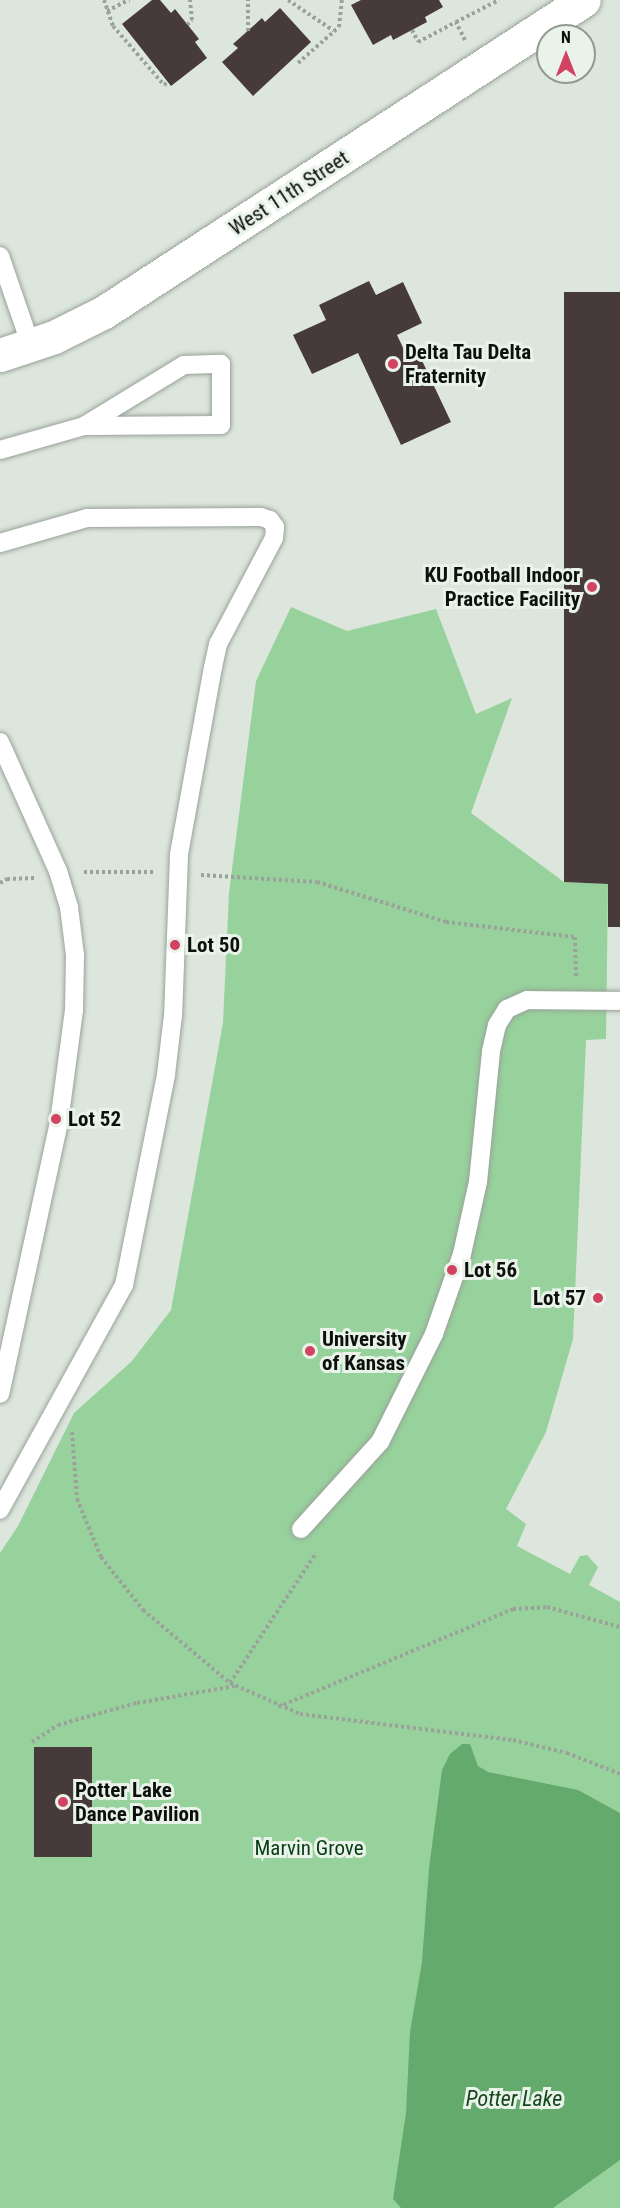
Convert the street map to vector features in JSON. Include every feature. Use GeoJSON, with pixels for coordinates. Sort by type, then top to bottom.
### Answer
{"type":"FeatureCollection","features":[{"type":"Feature","properties":{"kind":"street","name":"West 11th Street"},"geometry":{"type":"LineString","coordinates":[[0,355],[31,346],[104,312],[576,6]]}},
{"type":"Feature","properties":{"kind":"lane"},"geometry":{"type":"LineString","coordinates":[[0,256],[31,346]]}},
{"type":"Feature","properties":{"kind":"lane"},"geometry":{"type":"LineString","coordinates":[[0,450],[22,447],[84,426],[184,365],[221,364],[221,425],[84,426]]}},
{"type":"Feature","properties":{"kind":"lane"},"geometry":{"type":"LineString","coordinates":[[0,543],[87,518],[261,517],[275,527],[274,538],[218,644],[178,874],[173,1015],[166,1075],[124,1285],[0,1510]]}},
{"type":"Feature","properties":{"kind":"lane"},"geometry":{"type":"LineString","coordinates":[[0,742],[59,875],[69,907],[75,955],[70,1056],[0,1394]]}},
{"type":"Feature","properties":{"kind":"lane"},"geometry":{"type":"LineString","coordinates":[[301,1529],[380,1442],[434,1334],[462,1254],[478,1182],[491,1051],[497,1025],[507,1009],[527,1000],[620,1001]]}},
{"type":"Feature","properties":{"kind":"path"},"geometry":{"type":"LineString","coordinates":[[104,0],[113,26],[164,85],[168,82]]}},
{"type":"Feature","properties":{"kind":"path"},"geometry":{"type":"LineString","coordinates":[[107,11],[129,0]]}},
{"type":"Feature","properties":{"kind":"path"},"geometry":{"type":"LineString","coordinates":[[187,24],[192,20],[190,0]]}},
{"type":"Feature","properties":{"kind":"path"},"geometry":{"type":"LineString","coordinates":[[248,0],[248,31]]}},
{"type":"Feature","properties":{"kind":"path"},"geometry":{"type":"LineString","coordinates":[[288,0],[334,31]]}},
{"type":"Feature","properties":{"kind":"path"},"geometry":{"type":"LineString","coordinates":[[298,63],[339,27],[342,0]]}},
{"type":"Feature","properties":{"kind":"path"},"geometry":{"type":"LineString","coordinates":[[412,30],[418,42],[499,0]]}},
{"type":"Feature","properties":{"kind":"path"},"geometry":{"type":"LineString","coordinates":[[456,22],[468,46]]}},
{"type":"Feature","properties":{"kind":"path"},"geometry":{"type":"LineString","coordinates":[[0,883],[8,879],[59,875],[178,874],[317,882],[446,922],[575,938],[577,999]]}},
{"type":"Feature","properties":{"kind":"path"},"geometry":{"type":"LineString","coordinates":[[72,1440],[77,1499],[101,1557],[143,1610],[230,1683],[278,1707],[343,1721],[467,1733],[567,1753],[620,1774]]}},
{"type":"Feature","properties":{"kind":"path"},"geometry":{"type":"LineString","coordinates":[[230,1683],[316,1553]]}},
{"type":"Feature","properties":{"kind":"path"},"geometry":{"type":"LineString","coordinates":[[278,1707],[513,1609],[548,1607],[620,1627]]}},
{"type":"Feature","properties":{"kind":"path"},"geometry":{"type":"LineString","coordinates":[[32,1742],[58,1725],[137,1703],[235,1686]]}},
{"type":"Feature","properties":{"kind":"green space","name":"Marvin Grove"},"geometry":{"type":"Polygon","coordinates":[[[291,607],[347,631],[436,609],[476,714],[512,698],[471,813],[564,882],[608,884],[606,1039],[586,1040],[573,1339],[546,1432],[506,1509],[526,1524],[517,1546],[570,1574],[580,1556],[587,1555],[598,1567],[589,1585],[620,1602],[620,2208],[0,2208],[0,1553],[18,1526],[74,1413],[132,1361],[171,1310],[223,1023],[229,893],[256,681],[291,607]]]}},
{"type":"Feature","properties":{"kind":"water","name":"Potter Lake"},"geometry":{"type":"Polygon","coordinates":[[[462,1744],[470,1744],[478,1766],[488,1772],[578,1790],[620,1813],[620,2160],[553,2208],[401,2208],[393,2199],[406,2113],[410,2032],[422,1962],[429,1868],[442,1770],[450,1754],[462,1744]]]}},
{"type":"Feature","properties":{"kind":"building"},"geometry":{"type":"Polygon","coordinates":[[[152,0],[160,0],[171,13],[175,9],[199,39],[195,42],[207,58],[171,86],[122,24],[152,0]]]}},
{"type":"Feature","properties":{"kind":"building"},"geometry":{"type":"Polygon","coordinates":[[[361,0],[439,0],[443,7],[425,17],[427,22],[393,40],[391,35],[373,45],[351,5],[361,0]]]}},
{"type":"Feature","properties":{"kind":"building"},"geometry":{"type":"Polygon","coordinates":[[[280,8],[311,42],[253,96],[222,62],[238,48],[233,44],[262,18],[265,22],[280,8]]]}},
{"type":"Feature","properties":{"kind":"building","name":"Delta Tau Delta Fraternity"},"geometry":{"type":"Polygon","coordinates":[[[369,281],[376,295],[403,282],[422,323],[397,335],[406,354],[417,350],[451,422],[401,445],[358,353],[312,374],[293,335],[326,320],[319,305],[369,281]]]}},
{"type":"Feature","properties":{"kind":"building","name":"KU Football Indoor Practice Facility"},"geometry":{"type":"Polygon","coordinates":[[[564,292],[620,292],[620,927],[608,927],[608,884],[564,882],[564,292]]]}},
{"type":"Feature","properties":{"kind":"building","name":"Potter Lake Dance Pavilion"},"geometry":{"type":"Polygon","coordinates":[[[34,1747],[92,1747],[92,1857],[34,1857],[34,1747]]]}},
{"type":"Feature","properties":{"kind":"place","name":"Delta Tau Delta Fraternity"},"geometry":{"type":"Point","coordinates":[393,364]}},
{"type":"Feature","properties":{"kind":"place","name":"KU Football Indoor Practice Facility"},"geometry":{"type":"Point","coordinates":[592,587]}},
{"type":"Feature","properties":{"kind":"place","name":"Lot 50"},"geometry":{"type":"Point","coordinates":[175,945]}},
{"type":"Feature","properties":{"kind":"place","name":"Lot 52"},"geometry":{"type":"Point","coordinates":[56,1119]}},
{"type":"Feature","properties":{"kind":"place","name":"Lot 56"},"geometry":{"type":"Point","coordinates":[452,1270]}},
{"type":"Feature","properties":{"kind":"place","name":"Lot 57"},"geometry":{"type":"Point","coordinates":[598,1298]}},
{"type":"Feature","properties":{"kind":"place","name":"University of Kansas"},"geometry":{"type":"Point","coordinates":[310,1351]}},
{"type":"Feature","properties":{"kind":"place","name":"Potter Lake Dance Pavilion"},"geometry":{"type":"Point","coordinates":[63,1802]}}]}
